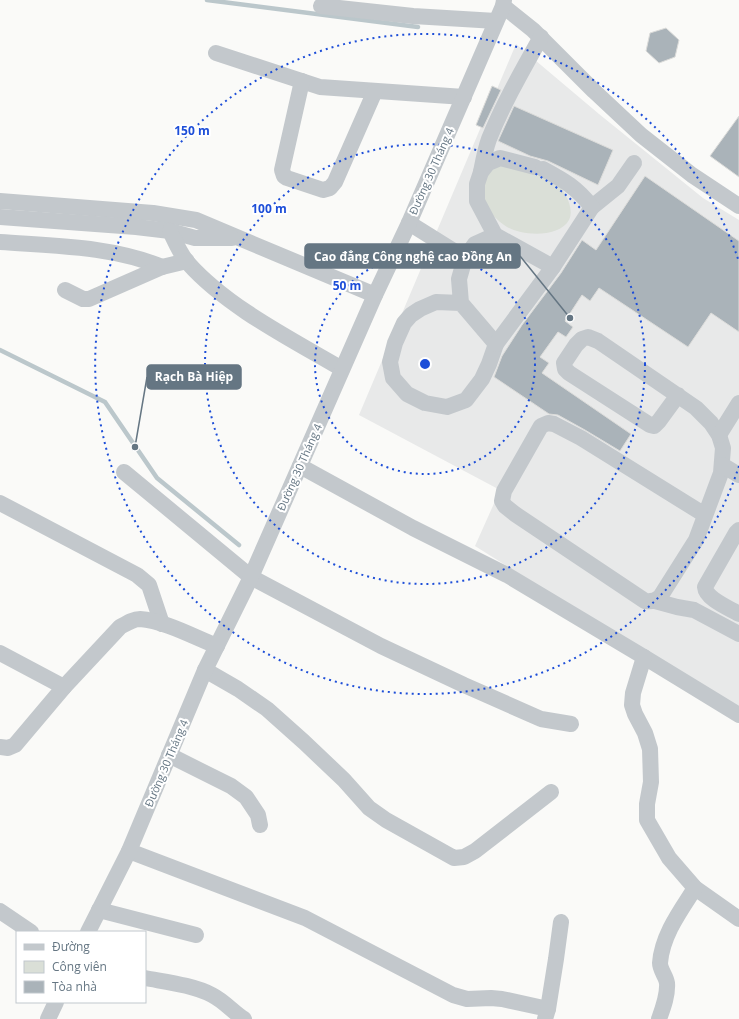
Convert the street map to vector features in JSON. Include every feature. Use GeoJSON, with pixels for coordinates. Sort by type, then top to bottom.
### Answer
{"type":"FeatureCollection","features":[{"type":"Feature","properties":{"kind":"street","name":"Đường 30 Tháng 4"},"geometry":{"type":"LineString","coordinates":[[88,931],[128,851],[170,756],[205,670],[251,577],[375,295],[409,223],[503,3]]}},
{"type":"Feature","properties":{"kind":"street"},"geometry":{"type":"LineString","coordinates":[[503,3],[641,135],[692,174],[739,206]]}},
{"type":"Feature","properties":{"kind":"street"},"geometry":{"type":"LineString","coordinates":[[321,6],[413,16],[496,21]]}},
{"type":"Feature","properties":{"kind":"street"},"geometry":{"type":"LineString","coordinates":[[541,38],[514,85],[488,141],[477,184],[477,201],[495,235],[553,267]]}},
{"type":"Feature","properties":{"kind":"street"},"geometry":{"type":"LineString","coordinates":[[216,53],[320,87],[464,97]]}},
{"type":"Feature","properties":{"kind":"street"},"geometry":{"type":"LineString","coordinates":[[302,81],[282,170],[284,176],[287,178],[323,190],[330,188],[335,182],[375,91]]}},
{"type":"Feature","properties":{"kind":"street"},"geometry":{"type":"LineString","coordinates":[[481,172],[488,162],[500,158],[539,168],[568,183],[581,193],[592,207]]}},
{"type":"Feature","properties":{"kind":"street"},"geometry":{"type":"LineString","coordinates":[[460,303],[436,302],[420,309],[411,315],[404,323],[395,343],[390,362],[393,378],[407,394],[425,403],[447,407],[466,400],[482,379],[496,344],[553,267],[592,207],[618,186],[634,164]]}},
{"type":"Feature","properties":{"kind":"street"},"geometry":{"type":"LineString","coordinates":[[0,201],[153,213],[196,220],[375,295]]}},
{"type":"Feature","properties":{"kind":"street"},"geometry":{"type":"LineString","coordinates":[[0,217],[136,227],[170,231],[195,238],[240,238]]}},
{"type":"Feature","properties":{"kind":"street"},"geometry":{"type":"LineString","coordinates":[[409,223],[465,258]]}},
{"type":"Feature","properties":{"kind":"street"},"geometry":{"type":"LineString","coordinates":[[170,231],[187,262],[206,281],[229,299],[284,335],[342,369]]}},
{"type":"Feature","properties":{"kind":"street"},"geometry":{"type":"LineString","coordinates":[[495,235],[475,244],[465,258],[459,279],[460,303],[496,344]]}},
{"type":"Feature","properties":{"kind":"street"},"geometry":{"type":"LineString","coordinates":[[0,242],[92,250],[145,260],[162,267]]}},
{"type":"Feature","properties":{"kind":"street"},"geometry":{"type":"LineString","coordinates":[[65,290],[83,299],[89,299],[162,267],[187,262]]}},
{"type":"Feature","properties":{"kind":"street"},"geometry":{"type":"LineString","coordinates":[[655,601],[660,597],[696,540],[722,465],[723,448],[719,435],[711,423],[696,408],[678,395],[598,341],[588,337],[582,339],[564,363],[565,369],[569,373],[650,425],[654,426],[659,422],[678,395]]}},
{"type":"Feature","properties":{"kind":"street"},"geometry":{"type":"LineString","coordinates":[[719,435],[739,403]]}},
{"type":"Feature","properties":{"kind":"street"},"geometry":{"type":"LineString","coordinates":[[705,515],[581,438],[554,424],[548,423],[541,426],[504,490],[502,501],[505,506],[645,601],[655,601],[694,610],[739,634]]}},
{"type":"Feature","properties":{"kind":"street"},"geometry":{"type":"LineString","coordinates":[[722,465],[739,476]]}},
{"type":"Feature","properties":{"kind":"street"},"geometry":{"type":"LineString","coordinates":[[300,466],[413,528],[506,575],[644,656],[739,715]]}},
{"type":"Feature","properties":{"kind":"street"},"geometry":{"type":"LineString","coordinates":[[124,472],[251,577],[381,646],[457,682],[541,719],[571,724]]}},
{"type":"Feature","properties":{"kind":"street"},"geometry":{"type":"LineString","coordinates":[[0,503],[137,575],[149,586],[162,624]]}},
{"type":"Feature","properties":{"kind":"street"},"geometry":{"type":"LineString","coordinates":[[739,530],[705,587],[705,592],[718,603],[739,614]]}},
{"type":"Feature","properties":{"kind":"street"},"geometry":{"type":"LineString","coordinates":[[0,747],[8,748],[15,746],[64,687],[120,627],[130,621],[140,619],[162,624],[217,646]]}},
{"type":"Feature","properties":{"kind":"street"},"geometry":{"type":"LineString","coordinates":[[0,653],[64,687]]}},
{"type":"Feature","properties":{"kind":"street"},"geometry":{"type":"LineString","coordinates":[[644,656],[633,693],[632,705],[645,733],[650,749],[651,782],[647,804],[647,820],[669,858],[695,888],[739,919]]}},
{"type":"Feature","properties":{"kind":"street"},"geometry":{"type":"LineString","coordinates":[[205,670],[238,689],[267,709],[310,747],[344,780],[369,808],[386,820],[454,858],[464,857],[475,851],[551,792]]}},
{"type":"Feature","properties":{"kind":"street"},"geometry":{"type":"LineString","coordinates":[[170,756],[231,786],[246,797],[258,815],[260,826]]}},
{"type":"Feature","properties":{"kind":"street"},"geometry":{"type":"LineString","coordinates":[[128,851],[305,918],[453,995],[467,999],[502,999],[546,1014],[561,922]]}},
{"type":"Feature","properties":{"kind":"street"},"geometry":{"type":"LineString","coordinates":[[659,1019],[667,992],[667,982],[660,965],[662,953],[671,928],[695,888]]}},
{"type":"Feature","properties":{"kind":"street"},"geometry":{"type":"LineString","coordinates":[[99,910],[196,935]]}},
{"type":"Feature","properties":{"kind":"street"},"geometry":{"type":"LineString","coordinates":[[0,911],[29,931]]}},
{"type":"Feature","properties":{"kind":"street"},"geometry":{"type":"LineString","coordinates":[[146,978],[197,989],[210,994],[225,1002],[237,1015],[244,1019]]}},
{"type":"Feature","properties":{"kind":"street"},"geometry":{"type":"LineString","coordinates":[[48,1019],[56,1003]]}},
{"type":"Feature","properties":{"kind":"shaded area"},"geometry":{"type":"Polygon","coordinates":[[[516,44],[599,114],[703,198],[739,220],[739,712],[475,546],[500,490],[359,415],[516,44]]]}},
{"type":"Feature","properties":{"kind":"green space"},"geometry":{"type":"Polygon","coordinates":[[[497,165],[525,166],[553,180],[562,189],[570,204],[571,210],[569,220],[564,226],[557,230],[540,234],[522,232],[507,227],[493,215],[481,201],[485,172],[497,165]]]}},
{"type":"Feature","properties":{"kind":"building"},"geometry":{"type":"Polygon","coordinates":[[[666,28],[679,40],[675,57],[659,63],[646,51],[650,33],[666,28]]]}},
{"type":"Feature","properties":{"kind":"building"},"geometry":{"type":"Polygon","coordinates":[[[492,86],[501,90],[483,128],[476,125],[492,86]]]}},
{"type":"Feature","properties":{"kind":"building"},"geometry":{"type":"Polygon","coordinates":[[[514,106],[613,150],[598,185],[548,161],[530,156],[498,141],[514,106]]]}},
{"type":"Feature","properties":{"kind":"building"},"geometry":{"type":"Polygon","coordinates":[[[739,116],[739,177],[710,156],[739,116]]]}},
{"type":"Feature","properties":{"kind":"building"},"geometry":{"type":"Polygon","coordinates":[[[645,176],[739,241],[739,332],[711,313],[688,347],[599,288],[590,301],[582,295],[565,321],[573,327],[566,337],[558,332],[540,357],[549,363],[542,373],[631,434],[620,451],[558,415],[549,414],[494,377],[502,356],[522,325],[561,273],[582,240],[596,250],[645,176]]]}},
{"type":"Feature","properties":{"kind":"waterway"},"geometry":{"type":"LineString","coordinates":[[207,0],[418,27]]}},
{"type":"Feature","properties":{"kind":"waterway"},"geometry":{"type":"LineString","coordinates":[[0,350],[105,402],[157,478],[239,545]]}},
{"type":"Feature","properties":{"kind":"place","name":"Cao đẳng Công nghệ cao Đồng An"},"geometry":{"type":"Point","coordinates":[570,318]}},
{"type":"Feature","properties":{"kind":"place","name":"Rạch Bà Hiệp"},"geometry":{"type":"Point","coordinates":[135,447]}}]}
